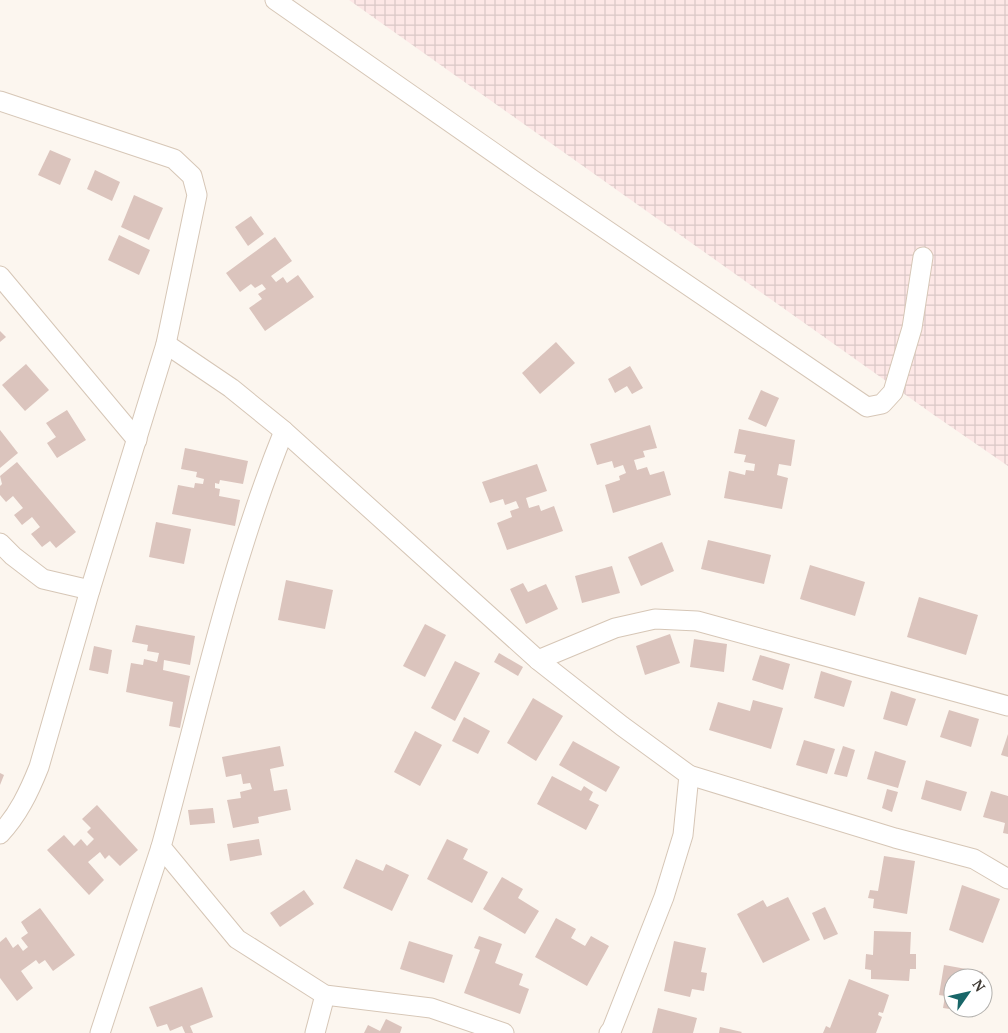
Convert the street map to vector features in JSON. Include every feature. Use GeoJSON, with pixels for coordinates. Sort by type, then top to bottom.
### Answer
{"type":"FeatureCollection","features":[{"type":"Feature","properties":{"kind":"street"},"geometry":{"type":"LineString","coordinates":[[275,0],[533,180],[867,407],[882,404],[894,392],[912,328],[923,257]]}},
{"type":"Feature","properties":{"kind":"street"},"geometry":{"type":"LineString","coordinates":[[0,101],[174,159],[192,176],[197,195],[166,344],[138,440],[90,590],[39,767],[28,793],[13,820],[0,834]]}},
{"type":"Feature","properties":{"kind":"street"},"geometry":{"type":"LineString","coordinates":[[0,276],[138,440]]}},
{"type":"Feature","properties":{"kind":"street"},"geometry":{"type":"LineString","coordinates":[[166,344],[231,388],[284,431],[538,660],[622,726],[689,775],[895,838],[974,859],[1008,879]]}},
{"type":"Feature","properties":{"kind":"street"},"geometry":{"type":"LineString","coordinates":[[100,1033],[161,847],[229,596],[262,486],[284,431]]}},
{"type":"Feature","properties":{"kind":"street"},"geometry":{"type":"LineString","coordinates":[[0,543],[13,556],[43,579],[90,590]]}},
{"type":"Feature","properties":{"kind":"street"},"geometry":{"type":"LineString","coordinates":[[538,660],[615,628],[656,619],[697,621],[1008,706]]}},
{"type":"Feature","properties":{"kind":"street"},"geometry":{"type":"LineString","coordinates":[[609,1033],[664,897],[681,844],[689,775]]}},
{"type":"Feature","properties":{"kind":"street"},"geometry":{"type":"LineString","coordinates":[[161,847],[237,939],[325,994],[431,1008],[504,1033]]}},
{"type":"Feature","properties":{"kind":"street"},"geometry":{"type":"LineString","coordinates":[[314,1033],[325,994]]}},
{"type":"Feature","properties":{"kind":"shaded area"},"geometry":{"type":"Polygon","coordinates":[[[349,0],[1008,0],[1008,466],[934,415],[349,0]]]}},
{"type":"Feature","properties":{"kind":"building"},"geometry":{"type":"Polygon","coordinates":[[[50,150],[71,159],[60,185],[38,175],[50,150]]]}},
{"type":"Feature","properties":{"kind":"building"},"geometry":{"type":"Polygon","coordinates":[[[95,170],[120,182],[112,201],[87,189],[95,170]]]}},
{"type":"Feature","properties":{"kind":"building"},"geometry":{"type":"Polygon","coordinates":[[[134,195],[163,208],[149,240],[121,227],[134,195]]]}},
{"type":"Feature","properties":{"kind":"building"},"geometry":{"type":"Polygon","coordinates":[[[251,216],[264,234],[248,246],[235,227],[251,216]]]}},
{"type":"Feature","properties":{"kind":"building"},"geometry":{"type":"Polygon","coordinates":[[[119,235],[150,250],[139,275],[108,260],[119,235]]]}},
{"type":"Feature","properties":{"kind":"building"},"geometry":{"type":"Polygon","coordinates":[[[275,237],[292,261],[271,276],[276,282],[283,277],[287,283],[298,275],[314,297],[265,331],[249,308],[262,299],[258,294],[266,289],[262,284],[255,288],[251,284],[240,292],[226,273],[275,237]]]}},
{"type":"Feature","properties":{"kind":"building"},"geometry":{"type":"Polygon","coordinates":[[[0,331],[6,337],[0,342],[0,331]]]}},
{"type":"Feature","properties":{"kind":"building"},"geometry":{"type":"Polygon","coordinates":[[[556,342],[575,363],[540,394],[522,373],[556,342]]]}},
{"type":"Feature","properties":{"kind":"building"},"geometry":{"type":"Polygon","coordinates":[[[26,364],[49,390],[25,411],[2,385],[26,364]]]}},
{"type":"Feature","properties":{"kind":"building"},"geometry":{"type":"Polygon","coordinates":[[[630,366],[643,388],[632,394],[627,386],[615,393],[608,379],[630,366]]]}},
{"type":"Feature","properties":{"kind":"building"},"geometry":{"type":"Polygon","coordinates":[[[761,390],[779,398],[766,427],[748,419],[761,390]]]}},
{"type":"Feature","properties":{"kind":"building"},"geometry":{"type":"Polygon","coordinates":[[[67,410],[86,440],[57,458],[47,443],[56,437],[46,423],[67,410]]]}},
{"type":"Feature","properties":{"kind":"building"},"geometry":{"type":"Polygon","coordinates":[[[650,425],[657,448],[643,451],[645,457],[634,460],[637,470],[647,467],[650,475],[664,471],[671,495],[613,513],[605,485],[620,480],[619,476],[626,473],[623,465],[614,468],[612,461],[597,465],[590,444],[650,425]]]}},
{"type":"Feature","properties":{"kind":"building"},"geometry":{"type":"Polygon","coordinates":[[[739,429],[795,440],[791,466],[779,464],[777,475],[788,478],[782,509],[724,498],[729,471],[745,475],[746,470],[754,471],[755,464],[744,462],[746,455],[734,453],[739,429]]]}},
{"type":"Feature","properties":{"kind":"building"},"geometry":{"type":"Polygon","coordinates":[[[0,430],[18,453],[0,468],[0,430]]]}},
{"type":"Feature","properties":{"kind":"building"},"geometry":{"type":"Polygon","coordinates":[[[185,448],[248,461],[243,484],[220,480],[219,484],[215,483],[215,488],[220,489],[219,496],[240,500],[235,526],[172,514],[178,485],[194,488],[195,483],[203,484],[204,479],[196,477],[197,472],[181,469],[185,448]]]}},
{"type":"Feature","properties":{"kind":"building"},"geometry":{"type":"Polygon","coordinates":[[[17,462],[76,532],[56,548],[50,541],[42,547],[31,534],[40,527],[32,517],[22,525],[14,515],[23,508],[13,496],[6,502],[0,495],[0,486],[2,484],[0,476],[17,462]]]}},
{"type":"Feature","properties":{"kind":"building"},"geometry":{"type":"Polygon","coordinates":[[[537,464],[547,491],[526,498],[529,508],[539,505],[541,511],[554,506],[563,531],[507,550],[497,523],[512,517],[510,511],[519,508],[516,501],[505,505],[503,499],[490,503],[482,482],[537,464]]]}},
{"type":"Feature","properties":{"kind":"building"},"geometry":{"type":"Polygon","coordinates":[[[156,522],[191,529],[184,564],[149,557],[156,522]]]}},
{"type":"Feature","properties":{"kind":"building"},"geometry":{"type":"Polygon","coordinates":[[[708,540],[771,555],[764,584],[701,569],[708,540]]]}},
{"type":"Feature","properties":{"kind":"building"},"geometry":{"type":"Polygon","coordinates":[[[662,542],[674,571],[641,586],[628,557],[662,542]]]}},
{"type":"Feature","properties":{"kind":"building"},"geometry":{"type":"Polygon","coordinates":[[[810,565],[865,582],[855,616],[800,599],[810,565]]]}},
{"type":"Feature","properties":{"kind":"building"},"geometry":{"type":"Polygon","coordinates":[[[612,566],[620,593],[582,603],[575,576],[612,566]]]}},
{"type":"Feature","properties":{"kind":"building"},"geometry":{"type":"Polygon","coordinates":[[[286,580],[333,590],[325,629],[278,620],[286,580]]]}},
{"type":"Feature","properties":{"kind":"building"},"geometry":{"type":"Polygon","coordinates":[[[523,583],[528,592],[546,584],[558,609],[526,624],[510,589],[523,583]]]}},
{"type":"Feature","properties":{"kind":"building"},"geometry":{"type":"Polygon","coordinates":[[[919,597],[978,615],[966,655],[907,637],[919,597]]]}},
{"type":"Feature","properties":{"kind":"building"},"geometry":{"type":"Polygon","coordinates":[[[425,624],[446,635],[425,677],[403,666],[425,624]]]}},
{"type":"Feature","properties":{"kind":"building"},"geometry":{"type":"Polygon","coordinates":[[[136,625],[195,636],[190,665],[164,660],[163,670],[190,676],[180,728],[169,726],[173,702],[126,692],[131,663],[143,665],[144,659],[157,662],[159,653],[147,651],[148,645],[132,642],[136,625]]]}},
{"type":"Feature","properties":{"kind":"building"},"geometry":{"type":"Polygon","coordinates":[[[670,634],[680,663],[645,675],[636,646],[670,634]]]}},
{"type":"Feature","properties":{"kind":"building"},"geometry":{"type":"Polygon","coordinates":[[[694,639],[727,644],[724,672],[690,667],[694,639]]]}},
{"type":"Feature","properties":{"kind":"building"},"geometry":{"type":"Polygon","coordinates":[[[94,646],[112,650],[108,674],[89,670],[94,646]]]}},
{"type":"Feature","properties":{"kind":"building"},"geometry":{"type":"Polygon","coordinates":[[[499,653],[523,667],[518,676],[494,662],[499,653]]]}},
{"type":"Feature","properties":{"kind":"building"},"geometry":{"type":"Polygon","coordinates":[[[760,655],[790,664],[783,690],[752,680],[760,655]]]}},
{"type":"Feature","properties":{"kind":"building"},"geometry":{"type":"Polygon","coordinates":[[[455,661],[480,673],[455,721],[431,708],[455,661]]]}},
{"type":"Feature","properties":{"kind":"building"},"geometry":{"type":"Polygon","coordinates":[[[821,671],[852,681],[844,707],[814,698],[821,671]]]}},
{"type":"Feature","properties":{"kind":"building"},"geometry":{"type":"Polygon","coordinates":[[[891,691],[916,699],[907,726],[883,719],[891,691]]]}},
{"type":"Feature","properties":{"kind":"building"},"geometry":{"type":"Polygon","coordinates":[[[533,698],[563,716],[536,761],[507,743],[533,698]]]}},
{"type":"Feature","properties":{"kind":"building"},"geometry":{"type":"Polygon","coordinates":[[[753,700],[783,708],[771,749],[709,730],[718,702],[750,711],[753,700]]]}},
{"type":"Feature","properties":{"kind":"building"},"geometry":{"type":"Polygon","coordinates":[[[949,710],[979,719],[971,747],[940,737],[949,710]]]}},
{"type":"Feature","properties":{"kind":"building"},"geometry":{"type":"Polygon","coordinates":[[[464,717],[490,731],[478,754],[452,741],[464,717]]]}},
{"type":"Feature","properties":{"kind":"building"},"geometry":{"type":"Polygon","coordinates":[[[415,731],[442,745],[420,786],[394,772],[415,731]]]}},
{"type":"Feature","properties":{"kind":"building"},"geometry":{"type":"Polygon","coordinates":[[[1008,734],[1008,757],[1001,755],[1008,734]]]}},
{"type":"Feature","properties":{"kind":"building"},"geometry":{"type":"Polygon","coordinates":[[[804,740],[835,749],[827,774],[796,765],[804,740]]]}},
{"type":"Feature","properties":{"kind":"building"},"geometry":{"type":"Polygon","coordinates":[[[573,741],[620,767],[606,792],[559,765],[573,741]]]}},
{"type":"Feature","properties":{"kind":"building"},"geometry":{"type":"Polygon","coordinates":[[[280,746],[284,766],[270,769],[274,791],[287,789],[291,810],[258,817],[259,823],[233,828],[227,800],[241,798],[240,792],[252,789],[250,783],[243,784],[241,774],[226,777],[222,757],[280,746]]]}},
{"type":"Feature","properties":{"kind":"building"},"geometry":{"type":"Polygon","coordinates":[[[843,746],[855,750],[847,777],[834,774],[843,746]]]}},
{"type":"Feature","properties":{"kind":"building"},"geometry":{"type":"Polygon","coordinates":[[[875,751],[906,761],[898,788],[867,779],[875,751]]]}},
{"type":"Feature","properties":{"kind":"building"},"geometry":{"type":"Polygon","coordinates":[[[0,773],[4,775],[0,785],[0,773]]]}},
{"type":"Feature","properties":{"kind":"building"},"geometry":{"type":"Polygon","coordinates":[[[552,776],[581,791],[584,786],[593,792],[589,800],[599,805],[586,830],[537,804],[552,776]]]}},
{"type":"Feature","properties":{"kind":"building"},"geometry":{"type":"Polygon","coordinates":[[[926,780],[967,792],[961,811],[921,799],[926,780]]]}},
{"type":"Feature","properties":{"kind":"building"},"geometry":{"type":"Polygon","coordinates":[[[887,789],[898,792],[892,812],[882,808],[887,789]]]}},
{"type":"Feature","properties":{"kind":"building"},"geometry":{"type":"Polygon","coordinates":[[[991,791],[1008,796],[1008,834],[1003,833],[1005,823],[983,817],[991,791]]]}},
{"type":"Feature","properties":{"kind":"building"},"geometry":{"type":"Polygon","coordinates":[[[97,805],[138,850],[120,866],[109,855],[105,859],[100,852],[88,862],[104,880],[89,895],[47,850],[64,835],[74,846],[81,839],[87,846],[94,839],[87,832],[91,828],[82,819],[97,805]]]}},
{"type":"Feature","properties":{"kind":"building"},"geometry":{"type":"Polygon","coordinates":[[[213,808],[215,823],[190,825],[188,810],[213,808]]]}},
{"type":"Feature","properties":{"kind":"building"},"geometry":{"type":"Polygon","coordinates":[[[259,839],[262,855],[230,861],[227,844],[259,839]]]}},
{"type":"Feature","properties":{"kind":"building"},"geometry":{"type":"Polygon","coordinates":[[[447,839],[468,849],[463,859],[488,872],[472,903],[427,879],[447,839]]]}},
{"type":"Feature","properties":{"kind":"building"},"geometry":{"type":"Polygon","coordinates":[[[884,856],[915,861],[907,914],[873,908],[874,899],[868,898],[870,890],[878,891],[884,856]]]}},
{"type":"Feature","properties":{"kind":"building"},"geometry":{"type":"Polygon","coordinates":[[[356,859],[383,871],[386,864],[409,875],[392,911],[343,888],[356,859]]]}},
{"type":"Feature","properties":{"kind":"building"},"geometry":{"type":"Polygon","coordinates":[[[502,877],[523,889],[518,898],[539,911],[525,934],[483,909],[502,877]]]}},
{"type":"Feature","properties":{"kind":"building"},"geometry":{"type":"Polygon","coordinates":[[[962,885],[1000,899],[983,943],[949,930],[962,885]]]}},
{"type":"Feature","properties":{"kind":"building"},"geometry":{"type":"Polygon","coordinates":[[[304,890],[314,904],[280,927],[270,913],[304,890]]]}},
{"type":"Feature","properties":{"kind":"building"},"geometry":{"type":"Polygon","coordinates":[[[788,897],[810,940],[763,963],[737,914],[763,900],[767,907],[788,897]]]}},
{"type":"Feature","properties":{"kind":"building"},"geometry":{"type":"Polygon","coordinates":[[[825,907],[838,934],[824,940],[812,913],[825,907]]]}},
{"type":"Feature","properties":{"kind":"building"},"geometry":{"type":"Polygon","coordinates":[[[40,908],[75,955],[53,971],[45,960],[39,964],[36,960],[21,971],[33,988],[17,1001],[0,978],[0,942],[6,937],[13,948],[18,944],[23,951],[28,947],[21,938],[28,933],[21,922],[40,908]]]}},
{"type":"Feature","properties":{"kind":"building"},"geometry":{"type":"Polygon","coordinates":[[[556,918],[576,929],[571,938],[585,946],[591,936],[609,946],[587,986],[535,957],[556,918]]]}},
{"type":"Feature","properties":{"kind":"building"},"geometry":{"type":"Polygon","coordinates":[[[874,931],[911,932],[910,954],[916,954],[916,969],[910,969],[909,981],[871,979],[871,970],[865,969],[866,954],[873,955],[874,931]]]}},
{"type":"Feature","properties":{"kind":"building"},"geometry":{"type":"Polygon","coordinates":[[[479,936],[502,944],[495,963],[523,974],[519,985],[529,989],[520,1014],[464,993],[480,950],[474,948],[479,936]]]}},
{"type":"Feature","properties":{"kind":"building"},"geometry":{"type":"Polygon","coordinates":[[[409,941],[453,955],[444,983],[400,969],[409,941]]]}},
{"type":"Feature","properties":{"kind":"building"},"geometry":{"type":"Polygon","coordinates":[[[674,941],[706,948],[701,972],[707,973],[704,991],[692,989],[690,997],[664,991],[674,941]]]}},
{"type":"Feature","properties":{"kind":"building"},"geometry":{"type":"Polygon","coordinates":[[[944,965],[961,968],[944,968],[944,965]]]}},
{"type":"Feature","properties":{"kind":"building"},"geometry":{"type":"Polygon","coordinates":[[[943,971],[943,996],[939,995],[943,971]]]}},
{"type":"Feature","properties":{"kind":"building"},"geometry":{"type":"Polygon","coordinates":[[[849,979],[889,995],[883,1013],[879,1012],[878,1015],[882,1017],[876,1033],[823,1033],[826,1026],[830,1028],[849,979]]]}},
{"type":"Feature","properties":{"kind":"building"},"geometry":{"type":"Polygon","coordinates":[[[202,987],[213,1017],[190,1026],[193,1033],[185,1033],[182,1026],[170,1031],[167,1024],[157,1027],[149,1007],[202,987]]]}},
{"type":"Feature","properties":{"kind":"building"},"geometry":{"type":"Polygon","coordinates":[[[658,1008],[697,1018],[693,1033],[652,1033],[658,1008]]]}},
{"type":"Feature","properties":{"kind":"building"},"geometry":{"type":"Polygon","coordinates":[[[386,1019],[402,1027],[400,1033],[364,1033],[368,1025],[380,1031],[386,1019]]]}},
{"type":"Feature","properties":{"kind":"building"},"geometry":{"type":"Polygon","coordinates":[[[720,1027],[742,1032],[719,1033],[720,1027]]]}}]}
